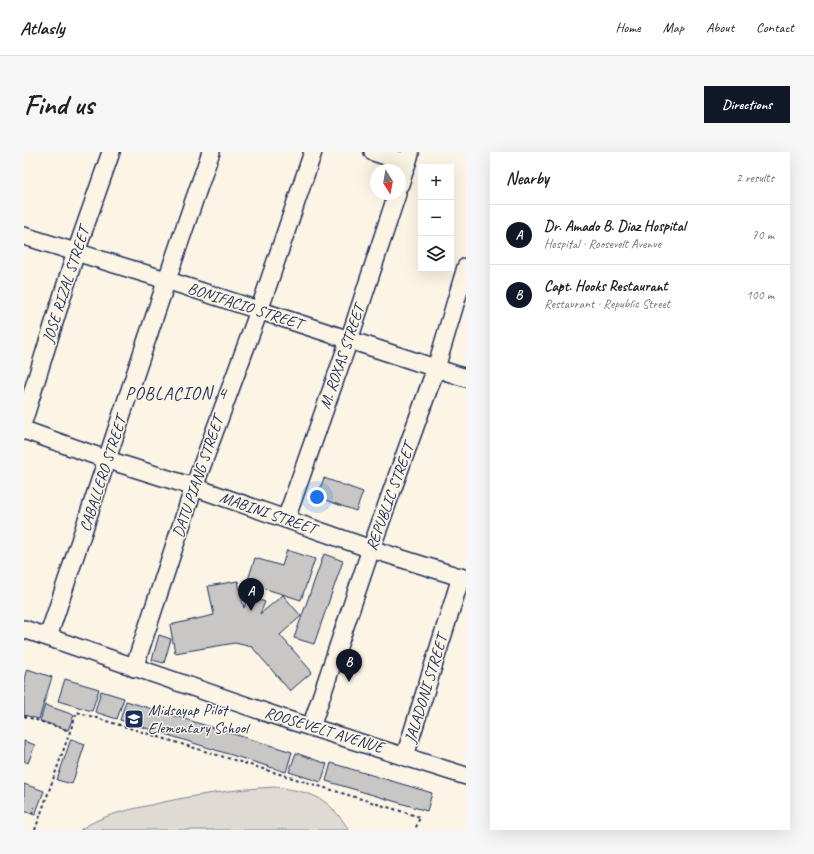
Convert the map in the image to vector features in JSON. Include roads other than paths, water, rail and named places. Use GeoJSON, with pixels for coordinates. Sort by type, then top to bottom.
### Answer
{"type":"FeatureCollection","features":[{"type":"Feature","properties":{"kind":"street","name":"JOSE RIZAL STREET"},"geometry":{"type":"LineString","coordinates":[[24,420],[76,252],[111,152]]}},
{"type":"Feature","properties":{"kind":"street","name":"CABALLERO STREET"},"geometry":{"type":"LineString","coordinates":[[48,637],[108,460],[166,280],[211,152]]}},
{"type":"Feature","properties":{"kind":"street","name":"DATU PIANG STREET"},"geometry":{"type":"LineString","coordinates":[[134,668],[194,487],[259,311],[313,152]]}},
{"type":"Feature","properties":{"kind":"street"},"geometry":{"type":"LineString","coordinates":[[373,152],[409,158]]}},
{"type":"Feature","properties":{"kind":"street","name":"M. ROXAS STREET"},"geometry":{"type":"LineString","coordinates":[[286,519],[349,340],[395,200]]}},
{"type":"Feature","properties":{"kind":"street","name":"BONIFACIO STREET"},"geometry":{"type":"LineString","coordinates":[[24,236],[166,280],[466,378]]}},
{"type":"Feature","properties":{"kind":"street","name":"REPUBLIC STREET"},"geometry":{"type":"LineString","coordinates":[[311,727],[371,549],[436,368],[466,267]]}},
{"type":"Feature","properties":{"kind":"street","name":"MABINI STREET"},"geometry":{"type":"LineString","coordinates":[[24,430],[108,460],[194,487],[371,549],[464,578]]}},
{"type":"Feature","properties":{"kind":"street","name":"JALADONI STREET"},"geometry":{"type":"LineString","coordinates":[[405,756],[464,578]]}},
{"type":"Feature","properties":{"kind":"street","name":"ROOSEVELT AVENUE"},"geometry":{"type":"LineString","coordinates":[[24,629],[134,668],[311,727],[466,776]]}},
{"type":"Feature","properties":{"kind":"place","name":"Dr. Amado B. Diaz Hospital"},"geometry":{"type":"Point","coordinates":[251,611]}},
{"type":"Feature","properties":{"kind":"place","name":"Capt. Hooks Restaurant"},"geometry":{"type":"Point","coordinates":[349,682]}},
{"type":"Feature","properties":{"kind":"place","name":"Midsayap Pilot Elementary School"},"geometry":{"type":"Point","coordinates":[134,719]}},
{"type":"Feature","properties":{"kind":"district","name":"POBLACION 4"},"geometry":{"type":"Point","coordinates":[176,393]}}]}
